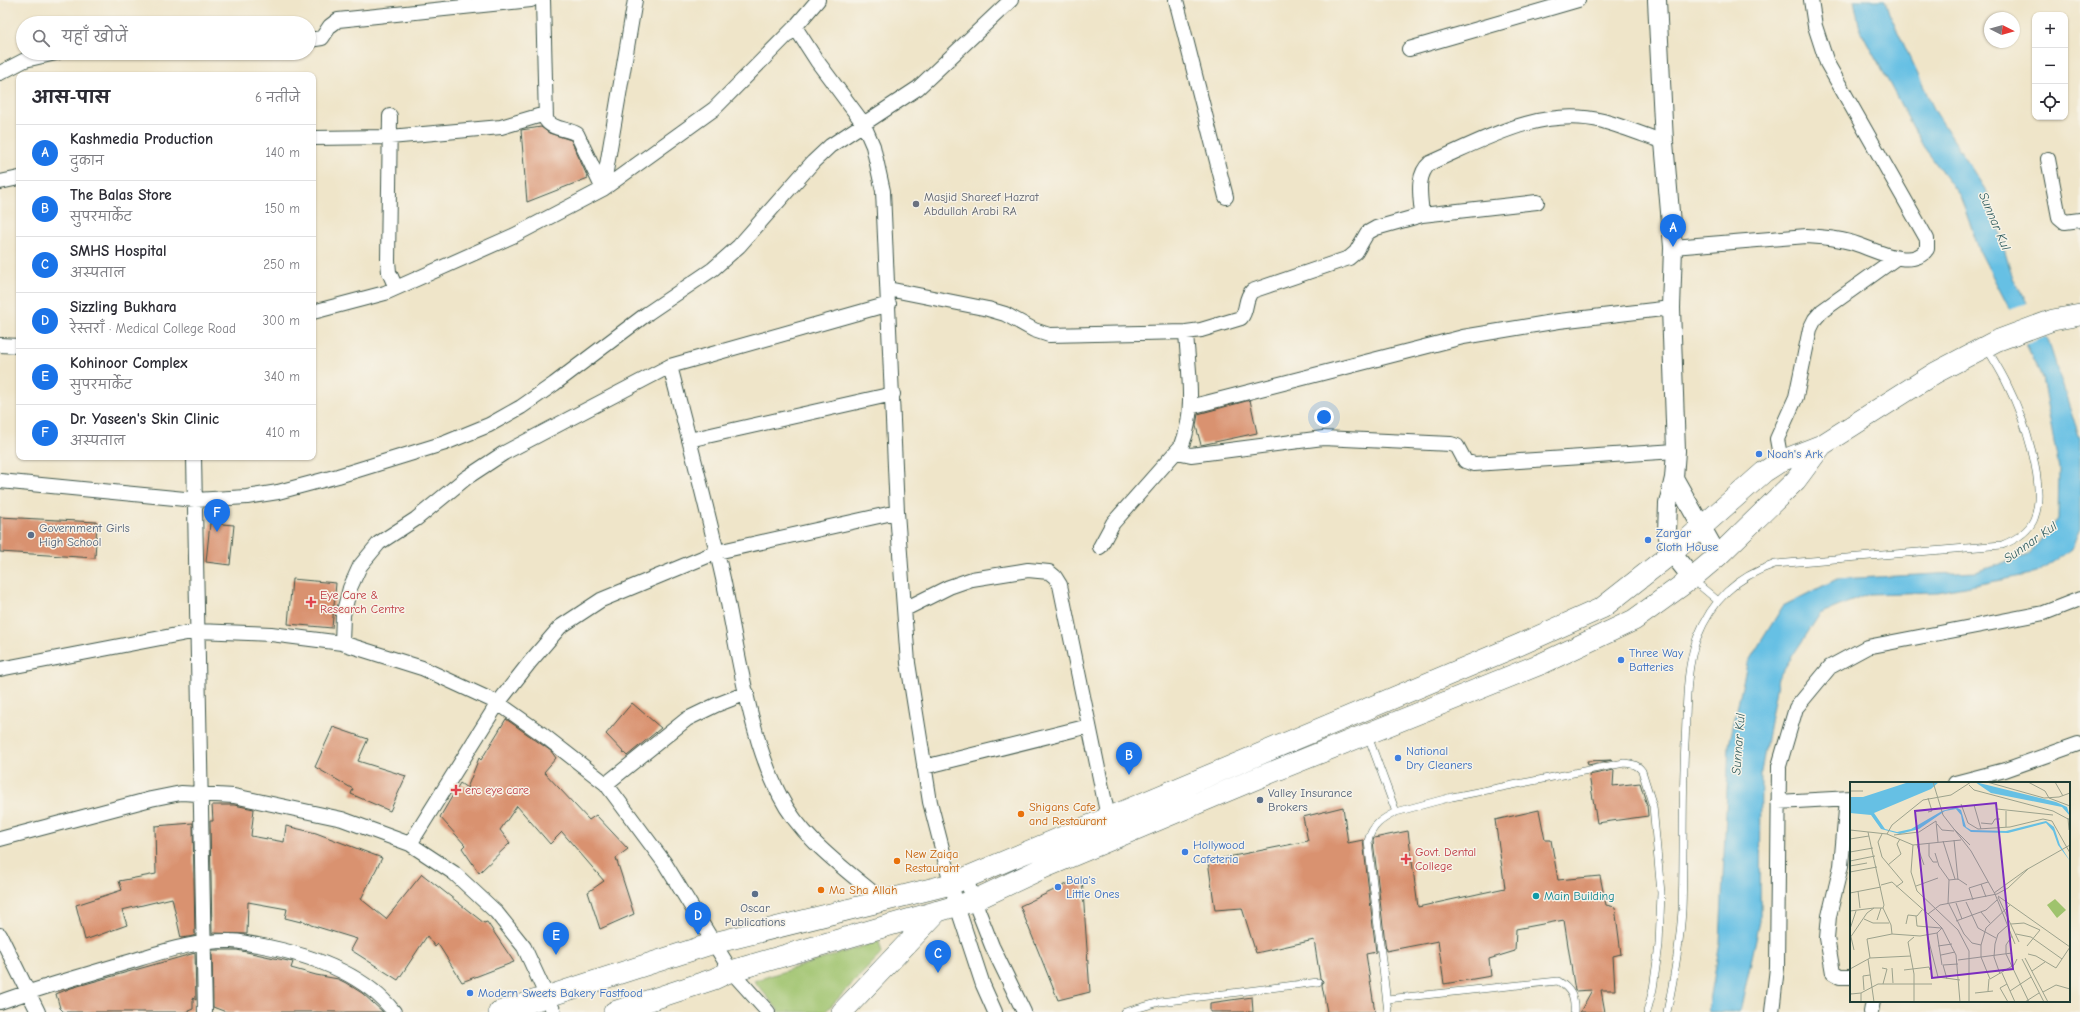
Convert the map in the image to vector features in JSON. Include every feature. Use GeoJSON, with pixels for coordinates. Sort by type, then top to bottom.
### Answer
{"type":"FeatureCollection","features":[{"type":"Feature","properties":{"kind":"main road"},"geometry":{"type":"LineString","coordinates":[[499,1012],[551,1004],[714,943],[883,901],[958,880],[1511,648],[1602,608],[1672,553],[1764,472],[1781,461],[1822,445],[1935,373],[1991,344],[2053,320],[2080,315]]}},
{"type":"Feature","properties":{"kind":"main road"},"geometry":{"type":"LineString","coordinates":[[614,1012],[714,979],[731,971],[956,906],[1058,862],[1543,663],[1634,620],[1692,578],[1718,556],[1796,480],[1822,445]]}},
{"type":"Feature","properties":{"kind":"main road"},"geometry":{"type":"LineString","coordinates":[[842,1012],[956,906]]}},
{"type":"Feature","properties":{"kind":"street"},"geometry":{"type":"LineString","coordinates":[[316,39],[322,38],[330,26],[338,20],[531,0]]}},
{"type":"Feature","properties":{"kind":"street"},"geometry":{"type":"LineString","coordinates":[[543,0],[546,120],[549,125],[571,130],[577,134],[603,189]]}},
{"type":"Feature","properties":{"kind":"street"},"geometry":{"type":"LineString","coordinates":[[603,189],[635,0]]}},
{"type":"Feature","properties":{"kind":"street"},"geometry":{"type":"LineString","coordinates":[[316,311],[384,293],[396,288],[515,235],[603,189],[714,109],[795,27],[818,0]]}},
{"type":"Feature","properties":{"kind":"street"},"geometry":{"type":"LineString","coordinates":[[0,481],[194,500],[220,500],[278,492],[338,476],[445,443],[489,425],[521,407],[648,313],[713,269],[739,246],[817,158],[830,146],[918,88],[1011,0]]}},
{"type":"Feature","properties":{"kind":"street"},"geometry":{"type":"LineString","coordinates":[[1176,0],[1226,197]]}},
{"type":"Feature","properties":{"kind":"street"},"geometry":{"type":"LineString","coordinates":[[1409,49],[1578,0]]}},
{"type":"Feature","properties":{"kind":"street"},"geometry":{"type":"LineString","coordinates":[[1657,0],[1664,142],[1673,247],[1671,308],[1676,451],[1674,478],[1668,504],[1666,534],[1672,553],[1692,578]]}},
{"type":"Feature","properties":{"kind":"street"},"geometry":{"type":"LineString","coordinates":[[1673,247],[1807,236],[1828,237],[1850,242],[1906,260],[1924,254],[1928,244],[1927,239],[1827,63],[1815,26],[1811,0]]}},
{"type":"Feature","properties":{"kind":"street"},"geometry":{"type":"LineString","coordinates":[[795,27],[817,62],[863,123],[873,146],[883,191],[897,512],[908,663],[930,802],[958,880],[956,906],[983,985],[995,1012]]}},
{"type":"Feature","properties":{"kind":"street"},"geometry":{"type":"LineString","coordinates":[[0,73],[2,70],[25,60]]}},
{"type":"Feature","properties":{"kind":"street"},"geometry":{"type":"LineString","coordinates":[[316,138],[390,138],[502,128],[545,114]]}},
{"type":"Feature","properties":{"kind":"street"},"geometry":{"type":"LineString","coordinates":[[390,116],[388,261],[389,272],[396,288]]}},
{"type":"Feature","properties":{"kind":"street"},"geometry":{"type":"LineString","coordinates":[[1422,215],[1420,183],[1425,167],[1513,126],[1543,120],[1585,119],[1603,121],[1664,142]]}},
{"type":"Feature","properties":{"kind":"street"},"geometry":{"type":"LineString","coordinates":[[2048,159],[2059,217],[2065,222],[2080,220]]}},
{"type":"Feature","properties":{"kind":"street"},"geometry":{"type":"LineString","coordinates":[[0,182],[16,179]]}},
{"type":"Feature","properties":{"kind":"street"},"geometry":{"type":"LineString","coordinates":[[888,289],[988,309],[1004,314],[1034,330],[1049,335],[1186,332],[1238,320],[1244,315],[1248,294],[1255,289],[1349,258],[1356,252],[1363,239],[1371,230],[1422,215],[1537,202]]}},
{"type":"Feature","properties":{"kind":"street"},"geometry":{"type":"LineString","coordinates":[[1781,461],[1777,439],[1796,397],[1807,338],[1815,319],[1822,311],[1896,258]]}},
{"type":"Feature","properties":{"kind":"street"},"geometry":{"type":"LineString","coordinates":[[342,643],[343,615],[350,588],[360,566],[379,543],[416,519],[466,478],[504,453],[670,366],[889,304]]}},
{"type":"Feature","properties":{"kind":"street"},"geometry":{"type":"LineString","coordinates":[[1190,407],[1463,337],[1559,321],[1671,308]]}},
{"type":"Feature","properties":{"kind":"street"},"geometry":{"type":"LineString","coordinates":[[1100,548],[1113,523],[1177,452],[1187,434],[1190,407],[1186,332]]}},
{"type":"Feature","properties":{"kind":"street"},"geometry":{"type":"LineString","coordinates":[[0,345],[16,346]]}},
{"type":"Feature","properties":{"kind":"street"},"geometry":{"type":"LineString","coordinates":[[670,366],[717,552],[747,693],[762,753],[784,802],[798,824],[816,844],[883,901]]}},
{"type":"Feature","properties":{"kind":"street"},"geometry":{"type":"LineString","coordinates":[[689,440],[893,394]]}},
{"type":"Feature","properties":{"kind":"street"},"geometry":{"type":"LineString","coordinates":[[1177,452],[1191,455],[1323,438],[1454,445],[1459,449],[1465,461],[1474,464],[1676,451]]}},
{"type":"Feature","properties":{"kind":"street"},"geometry":{"type":"LineString","coordinates":[[194,460],[205,1012]]}},
{"type":"Feature","properties":{"kind":"street"},"geometry":{"type":"LineString","coordinates":[[1674,478],[1718,556]]}},
{"type":"Feature","properties":{"kind":"street"},"geometry":{"type":"LineString","coordinates":[[410,844],[498,703],[560,627],[601,600],[717,552],[897,512]]}},
{"type":"Feature","properties":{"kind":"street"},"geometry":{"type":"LineString","coordinates":[[905,609],[949,587],[972,579],[1028,570],[1049,572],[1055,577],[1060,585],[1108,817]]}},
{"type":"Feature","properties":{"kind":"street"},"geometry":{"type":"LineString","coordinates":[[1772,1012],[1777,968],[1779,766],[1796,708],[1830,667],[1867,647],[2044,613],[2080,599]]}},
{"type":"Feature","properties":{"kind":"street"},"geometry":{"type":"LineString","coordinates":[[0,670],[197,632],[271,634],[342,643],[422,668],[498,703],[542,734],[606,784],[664,862],[731,971],[768,1012]]}},
{"type":"Feature","properties":{"kind":"street"},"geometry":{"type":"LineString","coordinates":[[606,784],[687,719],[716,705],[747,693]]}},
{"type":"Feature","properties":{"kind":"street"},"geometry":{"type":"LineString","coordinates":[[924,767],[1090,726]]}},
{"type":"Feature","properties":{"kind":"street"},"geometry":{"type":"LineString","coordinates":[[1965,782],[1984,780],[2078,744]]}},
{"type":"Feature","properties":{"kind":"street"},"geometry":{"type":"LineString","coordinates":[[0,839],[151,799],[180,793],[234,796],[342,819],[410,844],[454,873],[496,912],[524,947],[551,1004]]}},
{"type":"Feature","properties":{"kind":"street"},"geometry":{"type":"LineString","coordinates":[[1778,802],[1849,798],[1840,866],[1829,916],[1827,938],[1833,973],[1840,977],[1850,977]]}},
{"type":"Feature","properties":{"kind":"street"},"geometry":{"type":"LineString","coordinates":[[956,906],[992,946],[1024,1012]]}},
{"type":"Feature","properties":{"kind":"street"},"geometry":{"type":"LineString","coordinates":[[0,935],[38,1012]]}},
{"type":"Feature","properties":{"kind":"street"},"geometry":{"type":"LineString","coordinates":[[0,1002],[27,992],[169,951],[204,943],[232,940],[315,959],[356,979],[387,1003],[394,1012]]}},
{"type":"Feature","properties":{"kind":"street"},"geometry":{"type":"LineString","coordinates":[[1872,1012],[1873,1002]]}},
{"type":"Feature","properties":{"kind":"lane"},"geometry":{"type":"LineString","coordinates":[[1667,1012],[1678,951],[1682,910],[1684,769],[1690,661],[1706,619],[1717,600],[1735,584],[1759,569],[1775,564],[2002,545],[2026,532],[2033,520],[2037,508],[2035,461],[2008,384],[1991,344]]}},
{"type":"Feature","properties":{"kind":"lane"},"geometry":{"type":"LineString","coordinates":[[1692,578],[1717,600]]}},
{"type":"Feature","properties":{"kind":"lane"},"geometry":{"type":"LineString","coordinates":[[1368,734],[1396,812]]}},
{"type":"Feature","properties":{"kind":"lane"},"geometry":{"type":"LineString","coordinates":[[1388,1012],[1368,841],[1370,832],[1374,826],[1380,820],[1396,812],[1452,797],[1624,763],[1639,767],[1642,771],[1653,806],[1661,893],[1659,945],[1653,989],[1646,1012]]}},
{"type":"Feature","properties":{"kind":"lane"},"geometry":{"type":"LineString","coordinates":[[1387,999],[1558,981],[1568,987],[1573,996],[1574,1012]]}},
{"type":"Feature","properties":{"kind":"lane"},"geometry":{"type":"LineString","coordinates":[[1125,1012],[1160,1002],[1318,982]]}},
{"type":"Feature","properties":{"kind":"green space"},"geometry":{"type":"Polygon","coordinates":[[[879,941],[882,953],[825,1012],[780,1012],[754,981],[879,941]]]}},
{"type":"Feature","properties":{"kind":"water","name":"Sunnar Kul"},"geometry":{"type":"Polygon","coordinates":[[[1854,0],[1885,0],[1889,13],[1935,111],[1988,194],[2012,276],[2048,340],[2080,439],[2080,528],[2072,549],[2037,573],[1938,592],[1869,594],[1820,614],[1778,678],[1761,772],[1760,921],[1740,1012],[1708,1012],[1720,943],[1729,745],[1747,664],[1783,606],[1837,579],[1976,572],[2029,554],[2058,519],[2059,469],[2042,378],[2008,306],[1980,252],[1960,196],[1923,146],[1860,29],[1854,0]]]}},
{"type":"Feature","properties":{"kind":"pier"},"geometry":{"type":"Polygon","coordinates":[[[2029,303],[2048,336],[2024,345],[2008,309],[2029,303]]]}},
{"type":"Feature","properties":{"kind":"building"},"geometry":{"type":"Polygon","coordinates":[[[541,127],[549,133],[571,140],[588,178],[527,202],[521,130],[541,127]]]}},
{"type":"Feature","properties":{"kind":"building"},"geometry":{"type":"Polygon","coordinates":[[[1250,400],[1257,433],[1201,445],[1196,426],[1198,414],[1250,400]]]}},
{"type":"Feature","properties":{"kind":"building"},"geometry":{"type":"Polygon","coordinates":[[[0,517],[97,522],[95,558],[0,552],[0,517]]]}},
{"type":"Feature","properties":{"kind":"building"},"geometry":{"type":"Polygon","coordinates":[[[210,523],[234,525],[230,565],[206,562],[210,523]]]}},
{"type":"Feature","properties":{"kind":"building"},"geometry":{"type":"Polygon","coordinates":[[[292,579],[336,583],[332,628],[288,624],[292,579]]]}},
{"type":"Feature","properties":{"kind":"building"},"geometry":{"type":"Polygon","coordinates":[[[632,703],[661,728],[627,756],[606,734],[632,703]]]}},
{"type":"Feature","properties":{"kind":"building"},"geometry":{"type":"Polygon","coordinates":[[[506,719],[551,751],[556,758],[544,772],[589,820],[596,815],[628,849],[616,858],[634,914],[600,929],[588,892],[604,881],[562,832],[550,844],[517,806],[500,830],[510,843],[479,873],[462,848],[465,845],[440,817],[460,783],[467,788],[479,758],[481,760],[506,719]]]}},
{"type":"Feature","properties":{"kind":"building"},"geometry":{"type":"Polygon","coordinates":[[[333,727],[368,739],[358,761],[406,776],[390,811],[351,794],[353,789],[315,767],[333,727]]]}},
{"type":"Feature","properties":{"kind":"building"},"geometry":{"type":"Polygon","coordinates":[[[1612,760],[1588,765],[1587,761],[1612,760]]]}},
{"type":"Feature","properties":{"kind":"building"},"geometry":{"type":"Polygon","coordinates":[[[1614,770],[1613,786],[1640,783],[1647,805],[1648,816],[1597,823],[1589,775],[1614,770]]]}},
{"type":"Feature","properties":{"kind":"building"},"geometry":{"type":"Polygon","coordinates":[[[212,805],[234,805],[254,809],[251,836],[284,842],[286,826],[316,833],[382,858],[361,899],[386,919],[422,874],[484,923],[487,922],[514,962],[462,982],[438,944],[435,947],[427,936],[398,980],[351,950],[357,939],[311,925],[302,920],[301,922],[285,918],[287,909],[248,902],[247,934],[212,933],[210,821],[213,821],[212,805]]]}},
{"type":"Feature","properties":{"kind":"building"},"geometry":{"type":"Polygon","coordinates":[[[1343,807],[1348,843],[1363,840],[1376,952],[1366,954],[1375,1012],[1327,1012],[1322,985],[1323,981],[1320,978],[1314,940],[1256,953],[1242,908],[1215,910],[1208,861],[1308,841],[1303,817],[1343,807]]]}},
{"type":"Feature","properties":{"kind":"building","name":"Main Building"},"geometry":{"type":"Polygon","coordinates":[[[1539,810],[1545,840],[1551,840],[1558,880],[1600,876],[1606,905],[1615,907],[1621,954],[1613,956],[1615,990],[1601,990],[1605,1012],[1580,1012],[1592,990],[1575,991],[1564,920],[1516,929],[1515,951],[1489,959],[1491,976],[1444,984],[1438,941],[1386,951],[1373,841],[1374,838],[1408,831],[1418,907],[1505,888],[1495,820],[1539,810]]]}},
{"type":"Feature","properties":{"kind":"building"},"geometry":{"type":"Polygon","coordinates":[[[193,823],[195,936],[181,938],[172,898],[122,910],[127,925],[85,940],[76,905],[122,890],[119,881],[156,874],[155,826],[193,823]]]}},
{"type":"Feature","properties":{"kind":"building"},"geometry":{"type":"Polygon","coordinates":[[[1082,877],[1090,992],[1058,1000],[1020,906],[1082,877]]]}},
{"type":"Feature","properties":{"kind":"building"},"geometry":{"type":"Polygon","coordinates":[[[212,950],[237,950],[293,962],[291,968],[338,979],[346,983],[362,993],[383,1012],[226,1012],[213,1007],[212,950]]]}},
{"type":"Feature","properties":{"kind":"building"},"geometry":{"type":"Polygon","coordinates":[[[195,953],[196,1000],[193,998],[193,1009],[186,1012],[64,1012],[60,1008],[56,994],[71,988],[195,953]]]}},
{"type":"Feature","properties":{"kind":"building"},"geometry":{"type":"Polygon","coordinates":[[[1252,997],[1253,1012],[1210,1012],[1210,1003],[1252,997]]]}},
{"type":"Feature","properties":{"kind":"place","name":"Masjid Shareef Hazrat Abdullah Arabi RA"},"geometry":{"type":"Point","coordinates":[916,204]}},
{"type":"Feature","properties":{"kind":"place","name":"Kashmedia Production"},"geometry":{"type":"Point","coordinates":[1673,247]}},
{"type":"Feature","properties":{"kind":"place","name":"Noah's Ark"},"geometry":{"type":"Point","coordinates":[1759,454]}},
{"type":"Feature","properties":{"kind":"place","name":"Dr. Yaseen's Skin Clinic"},"geometry":{"type":"Point","coordinates":[217,532]}},
{"type":"Feature","properties":{"kind":"place","name":"Government Girls High School"},"geometry":{"type":"Point","coordinates":[31,535]}},
{"type":"Feature","properties":{"kind":"place","name":"Zargar Cloth House"},"geometry":{"type":"Point","coordinates":[1648,540]}},
{"type":"Feature","properties":{"kind":"place","name":"Eye Care & Research Centre"},"geometry":{"type":"Point","coordinates":[311,602]}},
{"type":"Feature","properties":{"kind":"place","name":"Three Way Batteries"},"geometry":{"type":"Point","coordinates":[1621,660]}},
{"type":"Feature","properties":{"kind":"place","name":"National Dry Cleaners"},"geometry":{"type":"Point","coordinates":[1398,758]}},
{"type":"Feature","properties":{"kind":"place","name":"The Balas Store"},"geometry":{"type":"Point","coordinates":[1129,775]}},
{"type":"Feature","properties":{"kind":"place","name":"erc eye care"},"geometry":{"type":"Point","coordinates":[456,790]}},
{"type":"Feature","properties":{"kind":"place","name":"Valley Insurance Brokers"},"geometry":{"type":"Point","coordinates":[1260,800]}},
{"type":"Feature","properties":{"kind":"place","name":"Shigans Cafe and Restaurant"},"geometry":{"type":"Point","coordinates":[1021,814]}},
{"type":"Feature","properties":{"kind":"place","name":"Hollywood Cafeteria"},"geometry":{"type":"Point","coordinates":[1185,852]}},
{"type":"Feature","properties":{"kind":"place","name":"Govt. Dental College"},"geometry":{"type":"Point","coordinates":[1406,859]}},
{"type":"Feature","properties":{"kind":"place","name":"New Zaiqa Restaurant"},"geometry":{"type":"Point","coordinates":[897,861]}},
{"type":"Feature","properties":{"kind":"place","name":"Bala's Little Ones"},"geometry":{"type":"Point","coordinates":[1058,887]}},
{"type":"Feature","properties":{"kind":"place","name":"Ma Sha Allah"},"geometry":{"type":"Point","coordinates":[821,890]}},
{"type":"Feature","properties":{"kind":"place","name":"Oscar Publications"},"geometry":{"type":"Point","coordinates":[755,894]}},
{"type":"Feature","properties":{"kind":"place","name":"Main Building"},"geometry":{"type":"Point","coordinates":[1536,896]}},
{"type":"Feature","properties":{"kind":"place","name":"Sizzling Bukhara"},"geometry":{"type":"Point","coordinates":[698,935]}},
{"type":"Feature","properties":{"kind":"place","name":"Kohinoor Complex"},"geometry":{"type":"Point","coordinates":[556,955]}},
{"type":"Feature","properties":{"kind":"place","name":"SMHS Hospital"},"geometry":{"type":"Point","coordinates":[938,973]}},
{"type":"Feature","properties":{"kind":"place","name":"Modern Sweets Bakery Fastfood"},"geometry":{"type":"Point","coordinates":[470,993]}}]}
